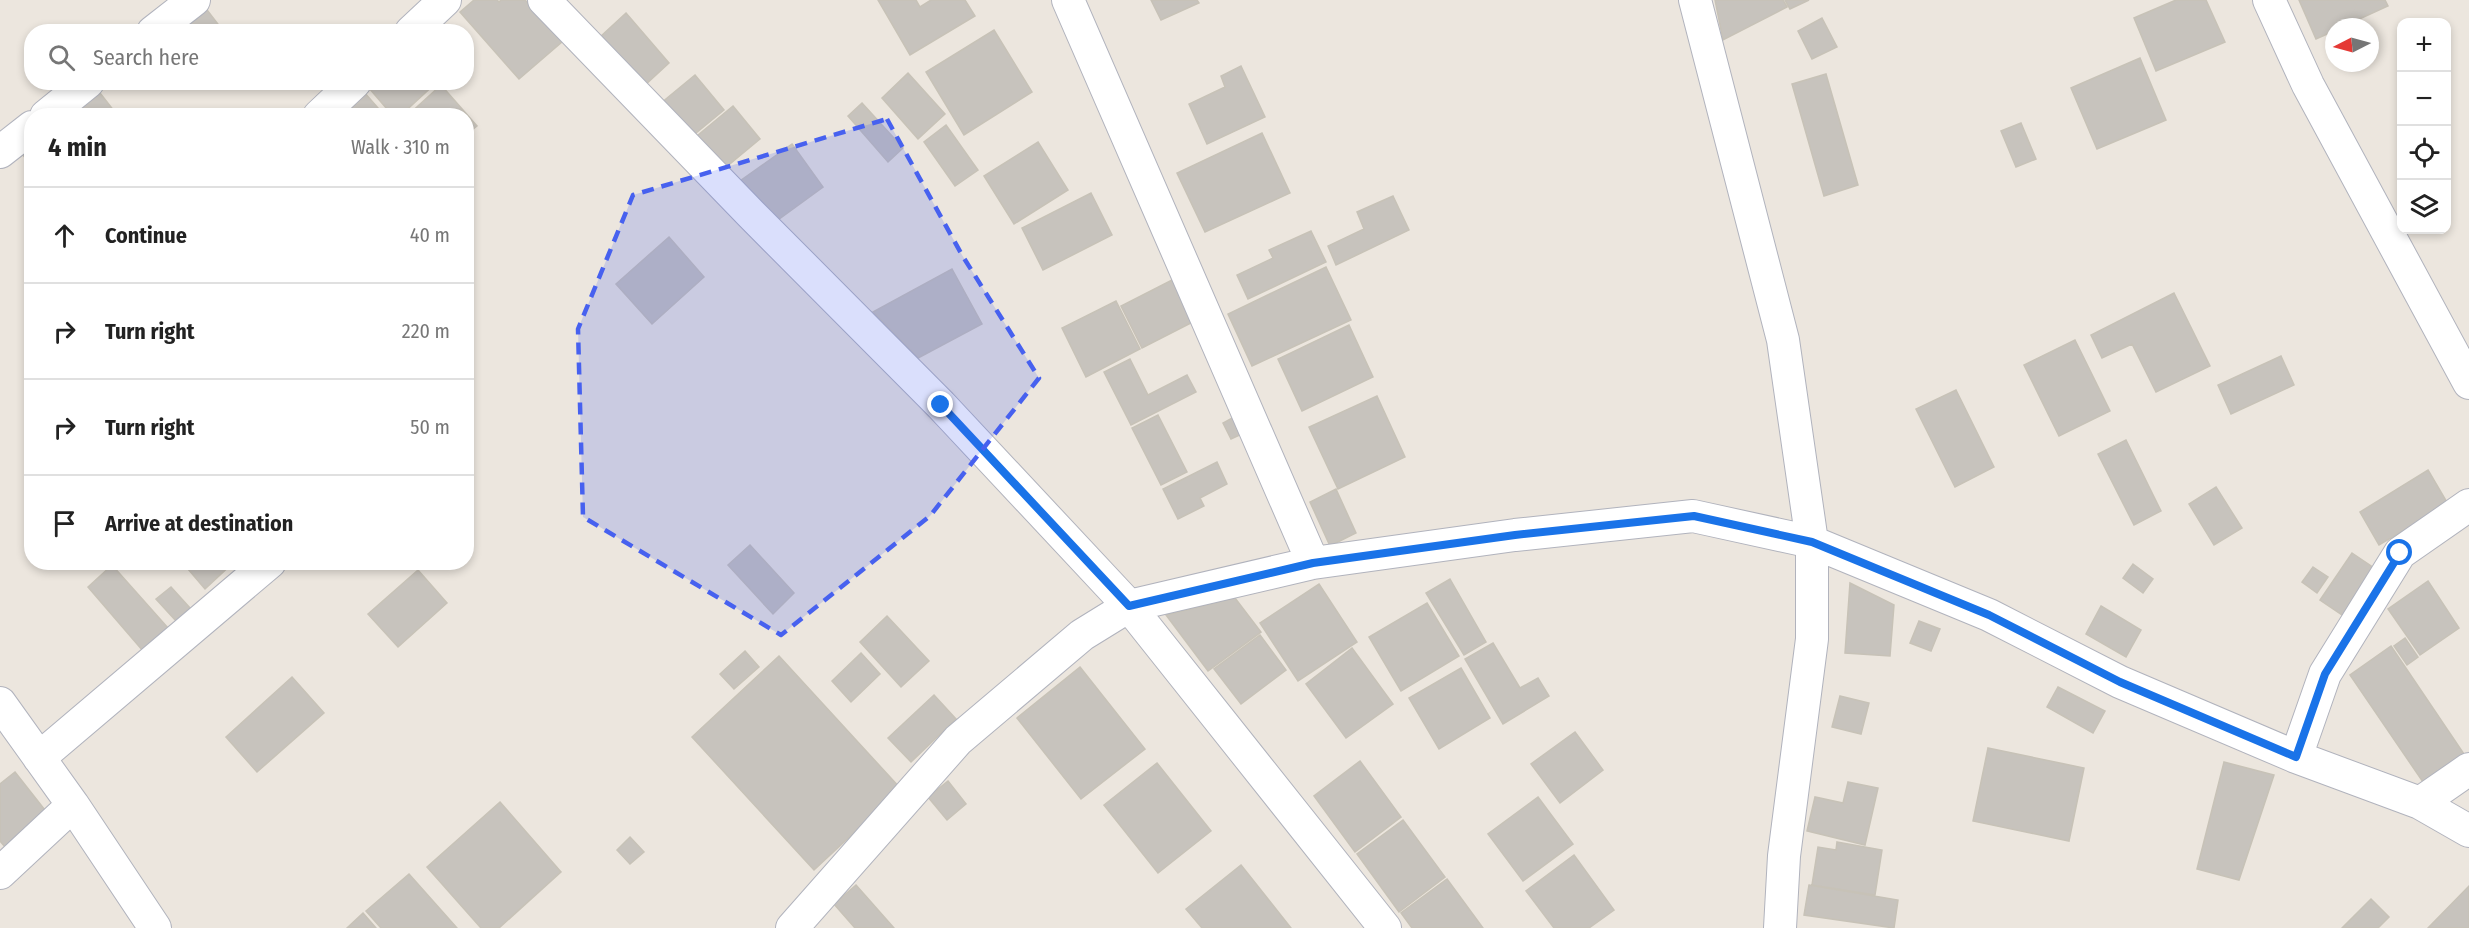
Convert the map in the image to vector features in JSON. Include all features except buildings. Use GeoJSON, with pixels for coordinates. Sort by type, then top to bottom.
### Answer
{"type":"FeatureCollection","features":[{"type":"Feature","properties":{"kind":"street"},"geometry":{"type":"LineString","coordinates":[[163,24],[194,0]]}},
{"type":"Feature","properties":{"kind":"street"},"geometry":{"type":"LineString","coordinates":[[420,24],[445,0]]}},
{"type":"Feature","properties":{"kind":"street"},"geometry":{"type":"LineString","coordinates":[[544,0],[751,214],[941,405],[1129,606],[1385,928]]}},
{"type":"Feature","properties":{"kind":"street"},"geometry":{"type":"LineString","coordinates":[[1068,0],[1313,563]]}},
{"type":"Feature","properties":{"kind":"street"},"geometry":{"type":"LineString","coordinates":[[1695,0],[1783,340],[1812,542],[1812,639],[1784,856],[1780,928]]}},
{"type":"Feature","properties":{"kind":"street"},"geometry":{"type":"LineString","coordinates":[[2269,0],[2308,85],[2469,383]]}},
{"type":"Feature","properties":{"kind":"street"},"geometry":{"type":"LineString","coordinates":[[56,108],[78,90]]}},
{"type":"Feature","properties":{"kind":"street"},"geometry":{"type":"LineString","coordinates":[[327,108],[347,90]]}},
{"type":"Feature","properties":{"kind":"street"},"geometry":{"type":"LineString","coordinates":[[0,152],[24,133]]}},
{"type":"Feature","properties":{"kind":"street"},"geometry":{"type":"LineString","coordinates":[[2296,757],[2325,674],[2400,553],[2469,505]]}},
{"type":"Feature","properties":{"kind":"street"},"geometry":{"type":"LineString","coordinates":[[792,928],[958,740],[1082,635],[1129,606],[1313,563],[1515,535],[1694,516],[1812,542],[1989,615],[2120,682],[2296,757],[2420,803],[2469,831]]}},
{"type":"Feature","properties":{"kind":"street"},"geometry":{"type":"LineString","coordinates":[[39,758],[261,570]]}},
{"type":"Feature","properties":{"kind":"street"},"geometry":{"type":"LineString","coordinates":[[0,703],[155,928]]}},
{"type":"Feature","properties":{"kind":"street"},"geometry":{"type":"LineString","coordinates":[[2420,803],[2469,769]]}},
{"type":"Feature","properties":{"kind":"street"},"geometry":{"type":"LineString","coordinates":[[0,873],[73,806]]}},
{"type":"Feature","properties":{"kind":"highlighted area"},"geometry":{"type":"Polygon","coordinates":[[[887,119],[962,255],[1039,378],[930,516],[781,635],[583,517],[578,329],[633,195],[887,119]]]}},
{"type":"Feature","properties":{"kind":"route"},"geometry":{"type":"LineString","coordinates":[[941,405],[1129,606],[1313,563],[1515,535],[1694,516],[1812,542],[1989,615],[2120,682],[2296,757],[2325,674],[2400,553]]}}]}
